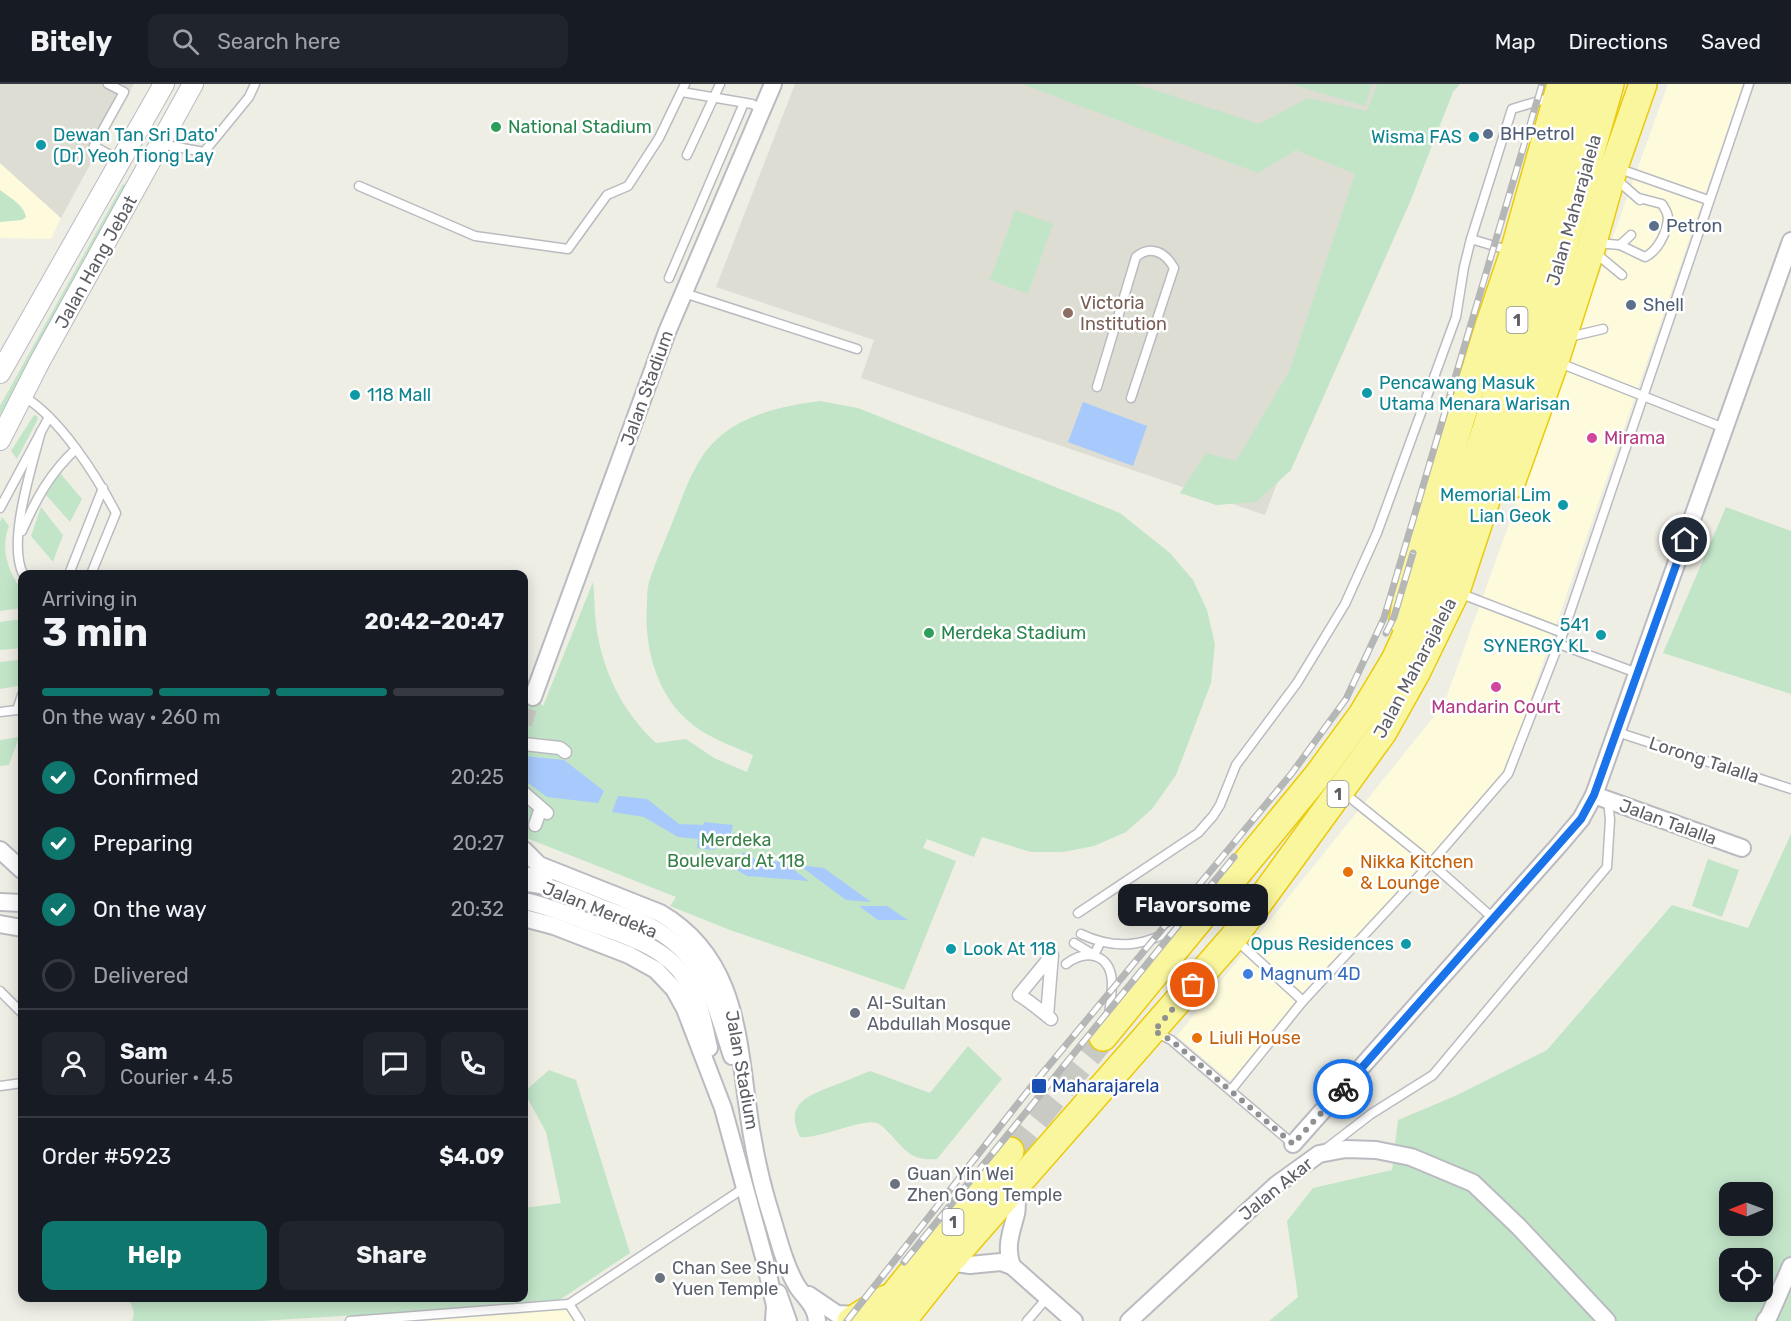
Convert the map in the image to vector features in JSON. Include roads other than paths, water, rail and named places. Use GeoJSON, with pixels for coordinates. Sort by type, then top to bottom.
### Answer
{"type":"FeatureCollection","features":[{"type":"Feature","properties":{"kind":"highway","name":"Jalan Maharajalela"},"geometry":{"type":"LineString","coordinates":[[1105,1034],[1318,775],[1362,716],[1395,660],[1443,555],[1487,427],[1586,84]]}},
{"type":"Feature","properties":{"kind":"highway","name":"Jalan Maharajalela"},"geometry":{"type":"LineString","coordinates":[[902,1321],[949,1262],[1154,1031],[1233,938],[1383,732],[1416,673],[1456,591],[1478,530],[1525,382],[1610,84]]}},
{"type":"Feature","properties":{"kind":"highway"},"geometry":{"type":"LineString","coordinates":[[1478,530],[1507,495],[1559,350],[1612,171],[1643,84]]}},
{"type":"Feature","properties":{"kind":"highway"},"geometry":{"type":"LineString","coordinates":[[1395,660],[1408,590],[1486,334],[1514,252],[1559,90]]}},
{"type":"Feature","properties":{"kind":"highway","name":"1"},"geometry":{"type":"LineString","coordinates":[[861,1319],[895,1294],[1010,1151]]}},
{"type":"Feature","properties":{"kind":"street","name":"Jalan Hang Jebat"},"geometry":{"type":"LineString","coordinates":[[0,373],[164,84]]}},
{"type":"Feature","properties":{"kind":"street","name":"Jalan Hang Jebat"},"geometry":{"type":"LineString","coordinates":[[0,440],[193,84]]}},
{"type":"Feature","properties":{"kind":"street","name":"Jalan Stadium"},"geometry":{"type":"LineString","coordinates":[[533,697],[667,332],[773,84]]}},
{"type":"Feature","properties":{"kind":"street"},"geometry":{"type":"LineString","coordinates":[[1293,1144],[1601,798],[1617,732],[1637,673],[1791,241]]}},
{"type":"Feature","properties":{"kind":"street"},"geometry":{"type":"LineString","coordinates":[[531,742],[560,748],[566,752]]}},
{"type":"Feature","properties":{"kind":"street"},"geometry":{"type":"LineString","coordinates":[[528,796],[544,810],[535,825]]}},
{"type":"Feature","properties":{"kind":"street","name":"Jalan Talalla"},"geometry":{"type":"LineString","coordinates":[[1601,798],[1742,848]]}},
{"type":"Feature","properties":{"kind":"street"},"geometry":{"type":"LineString","coordinates":[[0,850],[18,866]]}},
{"type":"Feature","properties":{"kind":"street","name":"Jalan Stadium"},"geometry":{"type":"LineString","coordinates":[[528,854],[539,865],[660,913],[676,922],[705,952],[732,1007],[747,1104],[769,1209],[785,1257],[800,1290],[813,1307],[816,1321]]}},
{"type":"Feature","properties":{"kind":"street","name":"Jalan Merdeka"},"geometry":{"type":"LineString","coordinates":[[528,884],[551,888],[652,928],[685,950],[701,971],[723,1108]]}},
{"type":"Feature","properties":{"kind":"street"},"geometry":{"type":"LineString","coordinates":[[0,902],[18,903]]}},
{"type":"Feature","properties":{"kind":"street","name":"Jalan Merdeka"},"geometry":{"type":"LineString","coordinates":[[528,902],[546,906],[643,943],[666,957],[707,1004],[747,1104]]}},
{"type":"Feature","properties":{"kind":"street","name":"Jalan Stadium"},"geometry":{"type":"LineString","coordinates":[[528,919],[554,926],[629,955],[657,970],[674,989],[685,1009],[723,1108],[765,1261],[774,1300],[774,1321]]}},
{"type":"Feature","properties":{"kind":"street"},"geometry":{"type":"LineString","coordinates":[[0,924],[18,927]]}},
{"type":"Feature","properties":{"kind":"street","name":"Jalan Akar"},"geometry":{"type":"LineString","coordinates":[[1129,1321],[1141,1316],[1276,1185],[1319,1154],[1346,1149],[1376,1150],[1411,1157],[1473,1183],[1519,1227],[1607,1321]]}},
{"type":"Feature","properties":{"kind":"street"},"geometry":{"type":"LineString","coordinates":[[1012,1266],[1008,1256],[1008,1241],[1017,1212],[1016,1185]]}},
{"type":"Feature","properties":{"kind":"street","name":"Jalan Stadium"},"geometry":{"type":"LineString","coordinates":[[765,1261],[788,1321]]}},
{"type":"Feature","properties":{"kind":"street"},"geometry":{"type":"LineString","coordinates":[[949,1262],[970,1265],[1001,1262],[1012,1266],[1074,1321]]}},
{"type":"Feature","properties":{"kind":"street"},"geometry":{"type":"LineString","coordinates":[[1765,1321],[1791,1266]]}},
{"type":"Feature","properties":{"kind":"street"},"geometry":{"type":"LineString","coordinates":[[800,1290],[837,1314],[861,1319]]}},
{"type":"Feature","properties":{"kind":"lane"},"geometry":{"type":"LineString","coordinates":[[108,84],[124,92],[94,146],[119,160]]}},
{"type":"Feature","properties":{"kind":"lane"},"geometry":{"type":"LineString","coordinates":[[160,144],[204,152],[249,97],[255,84]]}},
{"type":"Feature","properties":{"kind":"lane"},"geometry":{"type":"LineString","coordinates":[[687,155],[720,84]]}},
{"type":"Feature","properties":{"kind":"lane"},"geometry":{"type":"LineString","coordinates":[[1231,1090],[1303,1002],[1431,863],[1508,774],[1563,633],[1749,84]]}},
{"type":"Feature","properties":{"kind":"lane"},"geometry":{"type":"LineString","coordinates":[[359,186],[475,236],[568,249],[607,195],[628,186],[658,138],[683,88],[762,109]]}},
{"type":"Feature","properties":{"kind":"lane"},"geometry":{"type":"LineString","coordinates":[[1078,913],[1198,833],[1213,816],[1220,805],[1236,765],[1297,683],[1345,604],[1377,533],[1456,317],[1471,239],[1512,109],[1559,90]]}},
{"type":"Feature","properties":{"kind":"lane"},"geometry":{"type":"LineString","coordinates":[[669,278],[744,103]]}},
{"type":"Feature","properties":{"kind":"lane"},"geometry":{"type":"LineString","coordinates":[[1612,171],[1708,200]]}},
{"type":"Feature","properties":{"kind":"lane"},"geometry":{"type":"LineString","coordinates":[[1591,246],[1620,244],[1645,257],[1651,254],[1665,232],[1668,216],[1662,204],[1640,200],[1612,171]]}},
{"type":"Feature","properties":{"kind":"lane"},"geometry":{"type":"LineString","coordinates":[[1620,244],[1631,235]]}},
{"type":"Feature","properties":{"kind":"lane"},"geometry":{"type":"LineString","coordinates":[[1471,239],[1514,252]]}},
{"type":"Feature","properties":{"kind":"lane"},"geometry":{"type":"LineString","coordinates":[[1591,246],[1622,275]]}},
{"type":"Feature","properties":{"kind":"lane"},"geometry":{"type":"LineString","coordinates":[[1097,387],[1136,257],[1151,250],[1160,252],[1169,259],[1174,268],[1131,398]]}},
{"type":"Feature","properties":{"kind":"lane"},"geometry":{"type":"LineString","coordinates":[[684,293],[856,349]]}},
{"type":"Feature","properties":{"kind":"lane"},"geometry":{"type":"LineString","coordinates":[[1559,350],[1603,329]]}},
{"type":"Feature","properties":{"kind":"lane"},"geometry":{"type":"LineString","coordinates":[[1559,350],[1643,396],[1724,428]]}},
{"type":"Feature","properties":{"kind":"lane"},"geometry":{"type":"LineString","coordinates":[[23,396],[36,403],[76,449],[103,488],[116,513],[93,570]]}},
{"type":"Feature","properties":{"kind":"lane"},"geometry":{"type":"LineString","coordinates":[[0,508],[49,417]]}},
{"type":"Feature","properties":{"kind":"lane"},"geometry":{"type":"LineString","coordinates":[[22,570],[17,554],[22,505],[41,430]]}},
{"type":"Feature","properties":{"kind":"lane"},"geometry":{"type":"LineString","coordinates":[[19,540],[39,493],[76,449]]}},
{"type":"Feature","properties":{"kind":"lane"},"geometry":{"type":"LineString","coordinates":[[71,570],[103,488]]}},
{"type":"Feature","properties":{"kind":"lane"},"geometry":{"type":"LineString","coordinates":[[1456,591],[1563,633]]}},
{"type":"Feature","properties":{"kind":"lane"},"geometry":{"type":"LineString","coordinates":[[1559,644],[1637,673]]}},
{"type":"Feature","properties":{"kind":"lane"},"geometry":{"type":"LineString","coordinates":[[0,712],[18,710]]}},
{"type":"Feature","properties":{"kind":"lane","name":"Lorong Talalla"},"geometry":{"type":"LineString","coordinates":[[1617,732],[1791,789]]}},
{"type":"Feature","properties":{"kind":"lane"},"geometry":{"type":"LineString","coordinates":[[1340,790],[1431,863],[1494,918]]}},
{"type":"Feature","properties":{"kind":"lane"},"geometry":{"type":"LineString","coordinates":[[1319,1154],[1371,1114],[1433,1075],[1607,867],[1610,820],[1601,798]]}},
{"type":"Feature","properties":{"kind":"lane"},"geometry":{"type":"LineString","coordinates":[[528,873],[570,878]]}},
{"type":"Feature","properties":{"kind":"lane"},"geometry":{"type":"LineString","coordinates":[[1081,934],[1100,943],[1120,945],[1141,942],[1171,931],[1203,913]]}},
{"type":"Feature","properties":{"kind":"lane"},"geometry":{"type":"LineString","coordinates":[[1233,938],[1303,1002]]}},
{"type":"Feature","properties":{"kind":"lane"},"geometry":{"type":"LineString","coordinates":[[1074,943],[1106,964],[1112,979],[1105,1034]]}},
{"type":"Feature","properties":{"kind":"lane"},"geometry":{"type":"LineString","coordinates":[[1094,955],[1100,943]]}},
{"type":"Feature","properties":{"kind":"lane"},"geometry":{"type":"LineString","coordinates":[[1066,964],[1083,955],[1094,955]]}},
{"type":"Feature","properties":{"kind":"lane"},"geometry":{"type":"LineString","coordinates":[[0,992],[18,1009]]}},
{"type":"Feature","properties":{"kind":"lane"},"geometry":{"type":"LineString","coordinates":[[1154,1031],[1171,1040],[1293,1144]]}},
{"type":"Feature","properties":{"kind":"lane"},"geometry":{"type":"LineString","coordinates":[[0,1086],[18,1084]]}},
{"type":"Feature","properties":{"kind":"lane"},"geometry":{"type":"LineString","coordinates":[[350,1321],[569,1305],[744,1188]]}},
{"type":"Feature","properties":{"kind":"lane"},"geometry":{"type":"LineString","coordinates":[[1026,1321],[1047,1298]]}},
{"type":"Feature","properties":{"kind":"lane"},"geometry":{"type":"LineString","coordinates":[[569,1305],[580,1321]]}},
{"type":"Feature","properties":{"kind":"water"},"geometry":{"type":"Polygon","coordinates":[[[1083,402],[1147,426],[1133,466],[1068,442],[1083,402]]]}},
{"type":"Feature","properties":{"kind":"water"},"geometry":{"type":"Polygon","coordinates":[[[528,756],[564,760],[604,791],[598,803],[547,797],[528,783],[528,756]]]}},
{"type":"Feature","properties":{"kind":"water"},"geometry":{"type":"Polygon","coordinates":[[[618,796],[647,799],[679,824],[703,825],[704,822],[733,825],[729,842],[717,840],[714,850],[697,848],[698,839],[678,837],[644,817],[612,812],[618,796]]]}},
{"type":"Feature","properties":{"kind":"water"},"geometry":{"type":"Polygon","coordinates":[[[743,852],[757,860],[783,862],[809,881],[747,876],[737,870],[743,852]]]}},
{"type":"Feature","properties":{"kind":"water"},"geometry":{"type":"Polygon","coordinates":[[[799,865],[824,868],[871,902],[846,900],[799,865]]]}},
{"type":"Feature","properties":{"kind":"water"},"geometry":{"type":"Polygon","coordinates":[[[859,906],[887,906],[908,920],[878,920],[859,906]]]}},
{"type":"Feature","properties":{"kind":"tunnel"},"geometry":{"type":"LineString","coordinates":[[528,712],[533,697]]}},
{"type":"Feature","properties":{"kind":"tunnel"},"geometry":{"type":"LineString","coordinates":[[1010,1151],[1103,1037]]}},
{"type":"Feature","properties":{"kind":"railway"},"geometry":{"type":"LineString","coordinates":[[847,1321],[1031,1087],[1292,773],[1346,699],[1384,618],[1542,84]]}},
{"type":"Feature","properties":{"kind":"railway"},"geometry":{"type":"LineString","coordinates":[[1386,633],[1394,617],[1413,553]]}},
{"type":"Feature","properties":{"kind":"railway"},"geometry":{"type":"LineString","coordinates":[[904,1262],[1234,857]]}},
{"type":"Feature","properties":{"kind":"place","name":"National Stadium"},"geometry":{"type":"Point","coordinates":[496,127]}},
{"type":"Feature","properties":{"kind":"place","name":"BHPetrol"},"geometry":{"type":"Point","coordinates":[1488,134]}},
{"type":"Feature","properties":{"kind":"place","name":"Wisma FAS"},"geometry":{"type":"Point","coordinates":[1474,137]}},
{"type":"Feature","properties":{"kind":"place","name":"Dewan Tan Sri Dato' (Dr) Yeoh Tiong Lay"},"geometry":{"type":"Point","coordinates":[41,145]}},
{"type":"Feature","properties":{"kind":"place","name":"Petron"},"geometry":{"type":"Point","coordinates":[1654,226]}},
{"type":"Feature","properties":{"kind":"place","name":"Shell"},"geometry":{"type":"Point","coordinates":[1631,305]}},
{"type":"Feature","properties":{"kind":"place","name":"Victoria Institution"},"geometry":{"type":"Point","coordinates":[1068,313]}},
{"type":"Feature","properties":{"kind":"place","name":"Pencawang Masuk Utama Menara Warisan"},"geometry":{"type":"Point","coordinates":[1367,393]}},
{"type":"Feature","properties":{"kind":"place","name":"118 Mall"},"geometry":{"type":"Point","coordinates":[355,395]}},
{"type":"Feature","properties":{"kind":"place","name":"Mirama"},"geometry":{"type":"Point","coordinates":[1592,438]}},
{"type":"Feature","properties":{"kind":"place","name":"Memorial Lim Lian Geok"},"geometry":{"type":"Point","coordinates":[1563,505]}},
{"type":"Feature","properties":{"kind":"place","name":"Merdeka Stadium"},"geometry":{"type":"Point","coordinates":[929,633]}},
{"type":"Feature","properties":{"kind":"place","name":"541 SYNERGY KL"},"geometry":{"type":"Point","coordinates":[1601,635]}},
{"type":"Feature","properties":{"kind":"place","name":"Mandarin Court"},"geometry":{"type":"Point","coordinates":[1496,687]}},
{"type":"Feature","properties":{"kind":"place","name":"Nikka Kitchen & Lounge"},"geometry":{"type":"Point","coordinates":[1348,872]}},
{"type":"Feature","properties":{"kind":"place","name":"Opus Residences"},"geometry":{"type":"Point","coordinates":[1406,944]}},
{"type":"Feature","properties":{"kind":"place","name":"Look At 118"},"geometry":{"type":"Point","coordinates":[951,949]}},
{"type":"Feature","properties":{"kind":"place","name":"Magnum 4D"},"geometry":{"type":"Point","coordinates":[1248,974]}},
{"type":"Feature","properties":{"kind":"place","name":"Flavorsome"},"geometry":{"type":"Point","coordinates":[1193,985]}},
{"type":"Feature","properties":{"kind":"place","name":"Al-Sultan Abdullah Mosque"},"geometry":{"type":"Point","coordinates":[855,1013]}},
{"type":"Feature","properties":{"kind":"place","name":"Liuli House"},"geometry":{"type":"Point","coordinates":[1197,1038]}},
{"type":"Feature","properties":{"kind":"place","name":"Maharajarela"},"geometry":{"type":"Point","coordinates":[1039,1086]}},
{"type":"Feature","properties":{"kind":"place","name":"Guan Yin Wei Zhen Gong Temple"},"geometry":{"type":"Point","coordinates":[895,1184]}},
{"type":"Feature","properties":{"kind":"place","name":"Chan See Shu Yuen Temple"},"geometry":{"type":"Point","coordinates":[660,1278]}},
{"type":"Feature","properties":{"kind":"park label","name":"Merdeka Boulevard At 118"},"geometry":{"type":"Point","coordinates":[736,850]}}]}
